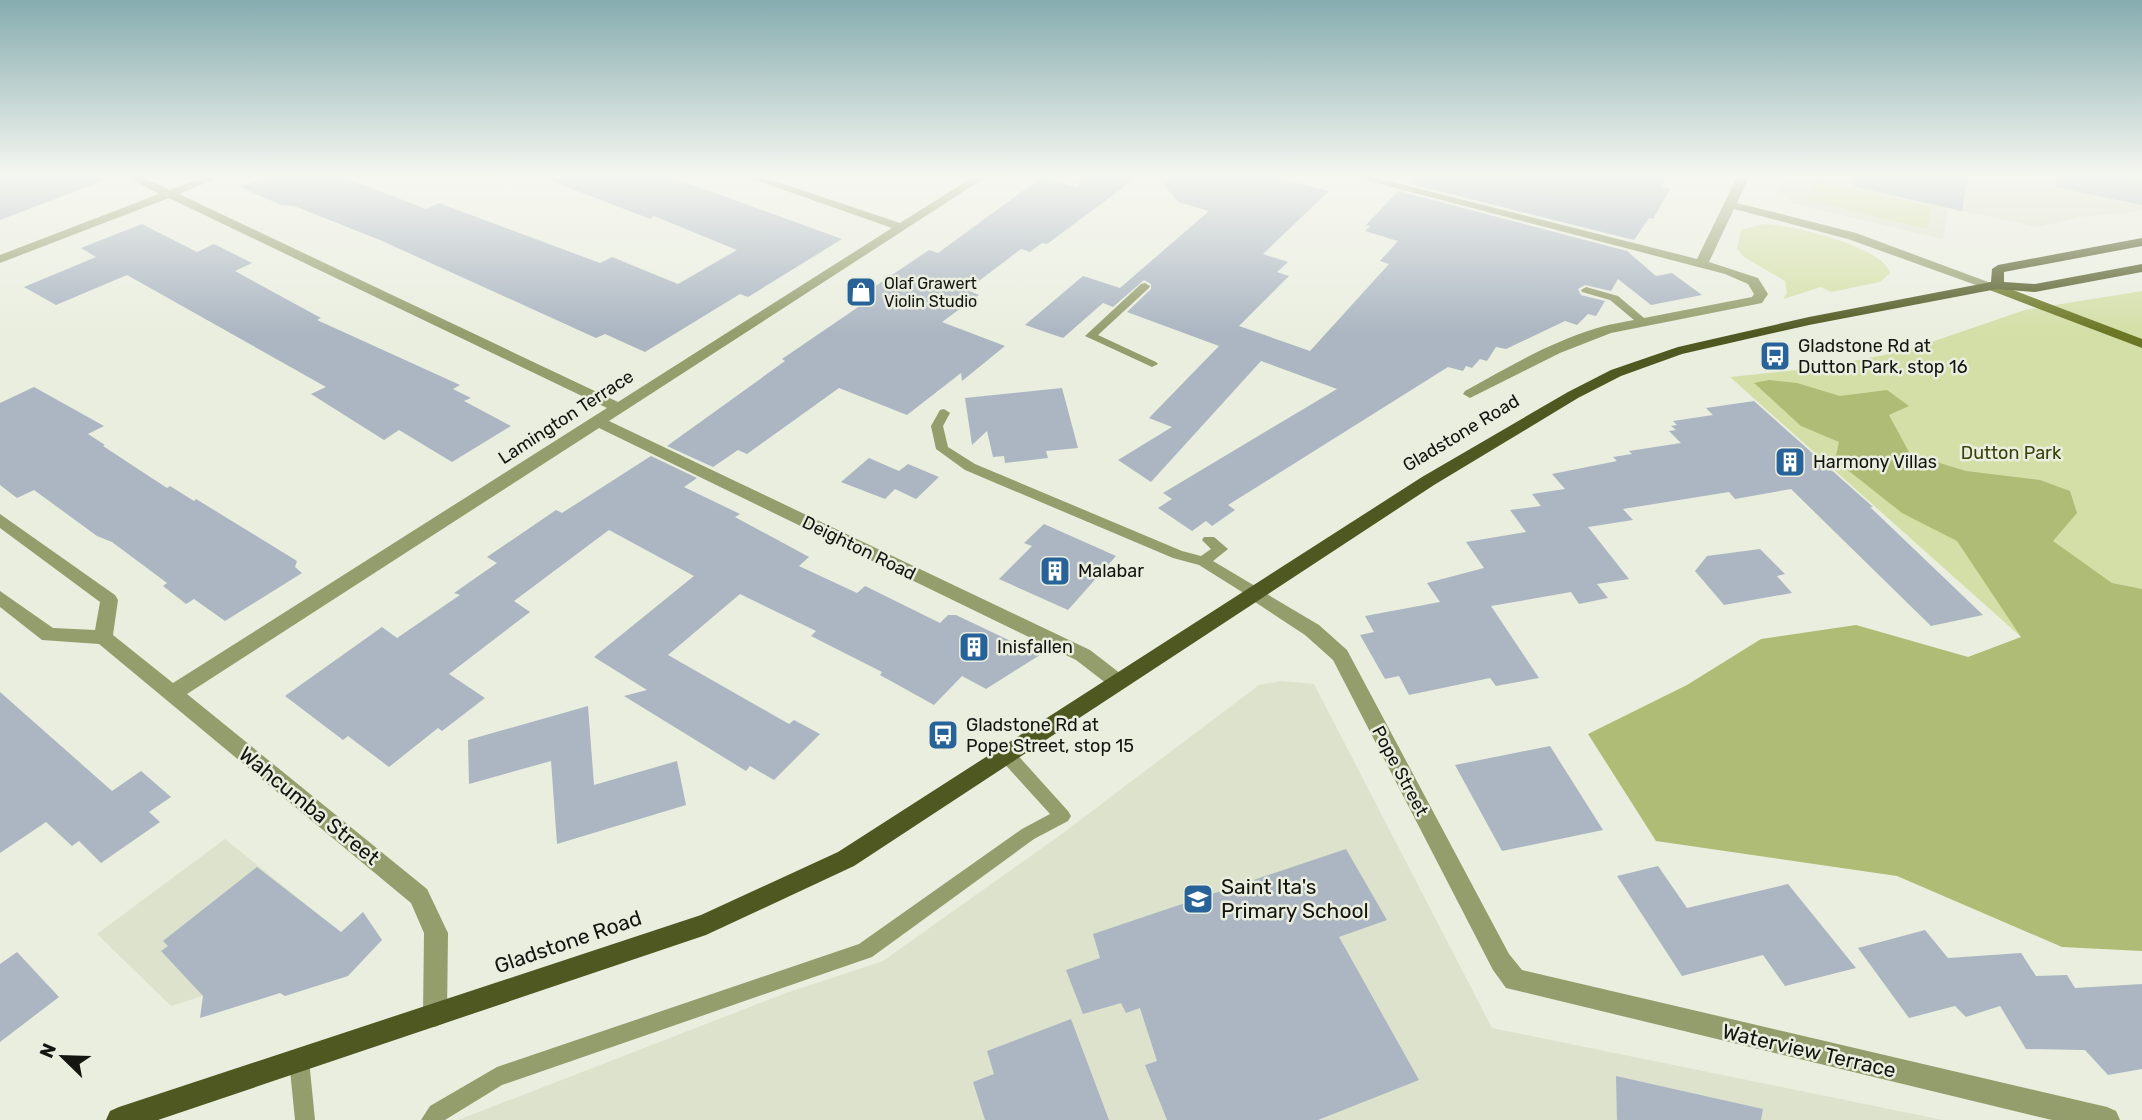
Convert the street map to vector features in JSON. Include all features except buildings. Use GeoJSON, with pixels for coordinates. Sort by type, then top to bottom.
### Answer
{"type":"FeatureCollection","features":[{"type":"Feature","properties":{"kind":"main road"},"geometry":{"type":"LineString","coordinates":[[1994,285],[1998,269],[2142,242]]}},
{"type":"Feature","properties":{"kind":"main road","name":"Gladstone Road"},"geometry":{"type":"LineString","coordinates":[[119,1120],[706,924],[846,859],[1428,481],[1573,395],[1616,373],[1691,348],[1809,321],[1994,285],[2035,288],[2142,268]]}},
{"type":"Feature","properties":{"kind":"street"},"geometry":{"type":"LineString","coordinates":[[0,258],[81,227]]}},
{"type":"Feature","properties":{"kind":"street"},"geometry":{"type":"LineString","coordinates":[[239,227],[617,407]]}},
{"type":"Feature","properties":{"kind":"street","name":"Lamington Terrace"},"geometry":{"type":"LineString","coordinates":[[172,694],[901,227]]}},
{"type":"Feature","properties":{"kind":"street"},"geometry":{"type":"LineString","coordinates":[[1557,227],[1701,264],[1718,227]]}},
{"type":"Feature","properties":{"kind":"street"},"geometry":{"type":"LineString","coordinates":[[1818,227],[1852,236],[1994,285],[2142,344]]}},
{"type":"Feature","properties":{"kind":"street","name":"Gladstone Road"},"geometry":{"type":"LineString","coordinates":[[1470,394],[1552,349],[1608,329],[1757,300],[1761,294],[1758,285],[1742,275],[1701,264]]}},
{"type":"Feature","properties":{"kind":"street","name":"Deighton Road"},"geometry":{"type":"LineString","coordinates":[[596,421],[1083,655],[1118,682]]}},
{"type":"Feature","properties":{"kind":"street"},"geometry":{"type":"LineString","coordinates":[[0,520],[109,600],[103,637],[49,635],[0,597]]}},
{"type":"Feature","properties":{"kind":"street","name":"Pope Street"},"geometry":{"type":"LineString","coordinates":[[1255,593],[1312,630],[1340,655],[1501,962],[1513,978]]}},
{"type":"Feature","properties":{"kind":"street","name":"Wahcumba Street"},"geometry":{"type":"LineString","coordinates":[[103,637],[419,896],[436,933],[435,1015]]}},
{"type":"Feature","properties":{"kind":"street","name":"Waterview Terrace"},"geometry":{"type":"LineString","coordinates":[[1513,978],[1525,985],[2108,1120]]}},
{"type":"Feature","properties":{"kind":"lane"},"geometry":{"type":"LineString","coordinates":[[1145,286],[1091,336],[1152,364]]}},
{"type":"Feature","properties":{"kind":"lane"},"geometry":{"type":"LineString","coordinates":[[1586,290],[1614,298],[1644,323]]}},
{"type":"Feature","properties":{"kind":"lane"},"geometry":{"type":"LineString","coordinates":[[944,413],[937,426],[942,449],[970,467],[1178,555],[1203,561],[1255,593]]}},
{"type":"Feature","properties":{"kind":"lane"},"geometry":{"type":"LineString","coordinates":[[1203,561],[1221,549],[1209,540]]}},
{"type":"Feature","properties":{"kind":"lane"},"geometry":{"type":"LineString","coordinates":[[431,1120],[437,1113],[497,1077],[865,951],[1028,834],[1062,816],[1007,755]]}},
{"type":"Feature","properties":{"kind":"lane"},"geometry":{"type":"LineString","coordinates":[[299,1060],[305,1120]]}},
{"type":"Feature","properties":{"kind":"shaded area"},"geometry":{"type":"Polygon","coordinates":[[[1893,227],[1945,227],[1943,239],[1893,227]]]}},
{"type":"Feature","properties":{"kind":"shaded area","name":"Saint Ita's Primary School"},"geometry":{"type":"Polygon","coordinates":[[[1280,681],[1314,684],[1492,1028],[1943,1120],[458,1120],[786,993],[883,961],[1059,836],[1259,685],[1280,681]]]}},
{"type":"Feature","properties":{"kind":"shaded area"},"geometry":{"type":"Polygon","coordinates":[[[225,839],[340,932],[203,996],[171,1006],[97,934],[225,839]]]}},
{"type":"Feature","properties":{"kind":"green space"},"geometry":{"type":"Polygon","coordinates":[[[1751,227],[1790,227],[1834,239],[1871,254],[1884,263],[1890,273],[1880,282],[1831,292],[1821,287],[1783,299],[1787,293],[1785,281],[1744,257],[1737,249],[1741,230],[1751,227]]]}},
{"type":"Feature","properties":{"kind":"green space","name":"Dutton Park"},"geometry":{"type":"Polygon","coordinates":[[[2142,291],[2142,745],[1730,377],[1816,368],[1905,351],[2025,310],[2142,291]]]}},
{"type":"Feature","properties":{"kind":"green space"},"geometry":{"type":"Polygon","coordinates":[[[1769,380],[1797,383],[1840,396],[1887,390],[1909,406],[1889,415],[1910,454],[1966,471],[2040,480],[2070,491],[2077,513],[2053,541],[2112,583],[2142,589],[2142,951],[2062,947],[1897,876],[1656,841],[1588,734],[1687,685],[1761,639],[1856,625],[1968,657],[2021,637],[1957,541],[1902,513],[1835,460],[1839,442],[1801,426],[1754,383],[1769,380]]]}},
{"type":"Feature","properties":{"kind":"place","name":"Olaf Grawert Violin Studio"},"geometry":{"type":"Point","coordinates":[861,292]}},
{"type":"Feature","properties":{"kind":"place","name":"Gladstone Rd at Dutton Park, stop 16"},"geometry":{"type":"Point","coordinates":[1775,356]}},
{"type":"Feature","properties":{"kind":"place","name":"Harmony Villas"},"geometry":{"type":"Point","coordinates":[1790,462]}},
{"type":"Feature","properties":{"kind":"place","name":"Malabar"},"geometry":{"type":"Point","coordinates":[1055,571]}},
{"type":"Feature","properties":{"kind":"place","name":"Inisfallen"},"geometry":{"type":"Point","coordinates":[974,647]}},
{"type":"Feature","properties":{"kind":"place","name":"Gladstone Rd at Pope Street, stop 15"},"geometry":{"type":"Point","coordinates":[943,735]}},
{"type":"Feature","properties":{"kind":"place","name":"Saint Ita's Primary School"},"geometry":{"type":"Point","coordinates":[1198,899]}}]}
